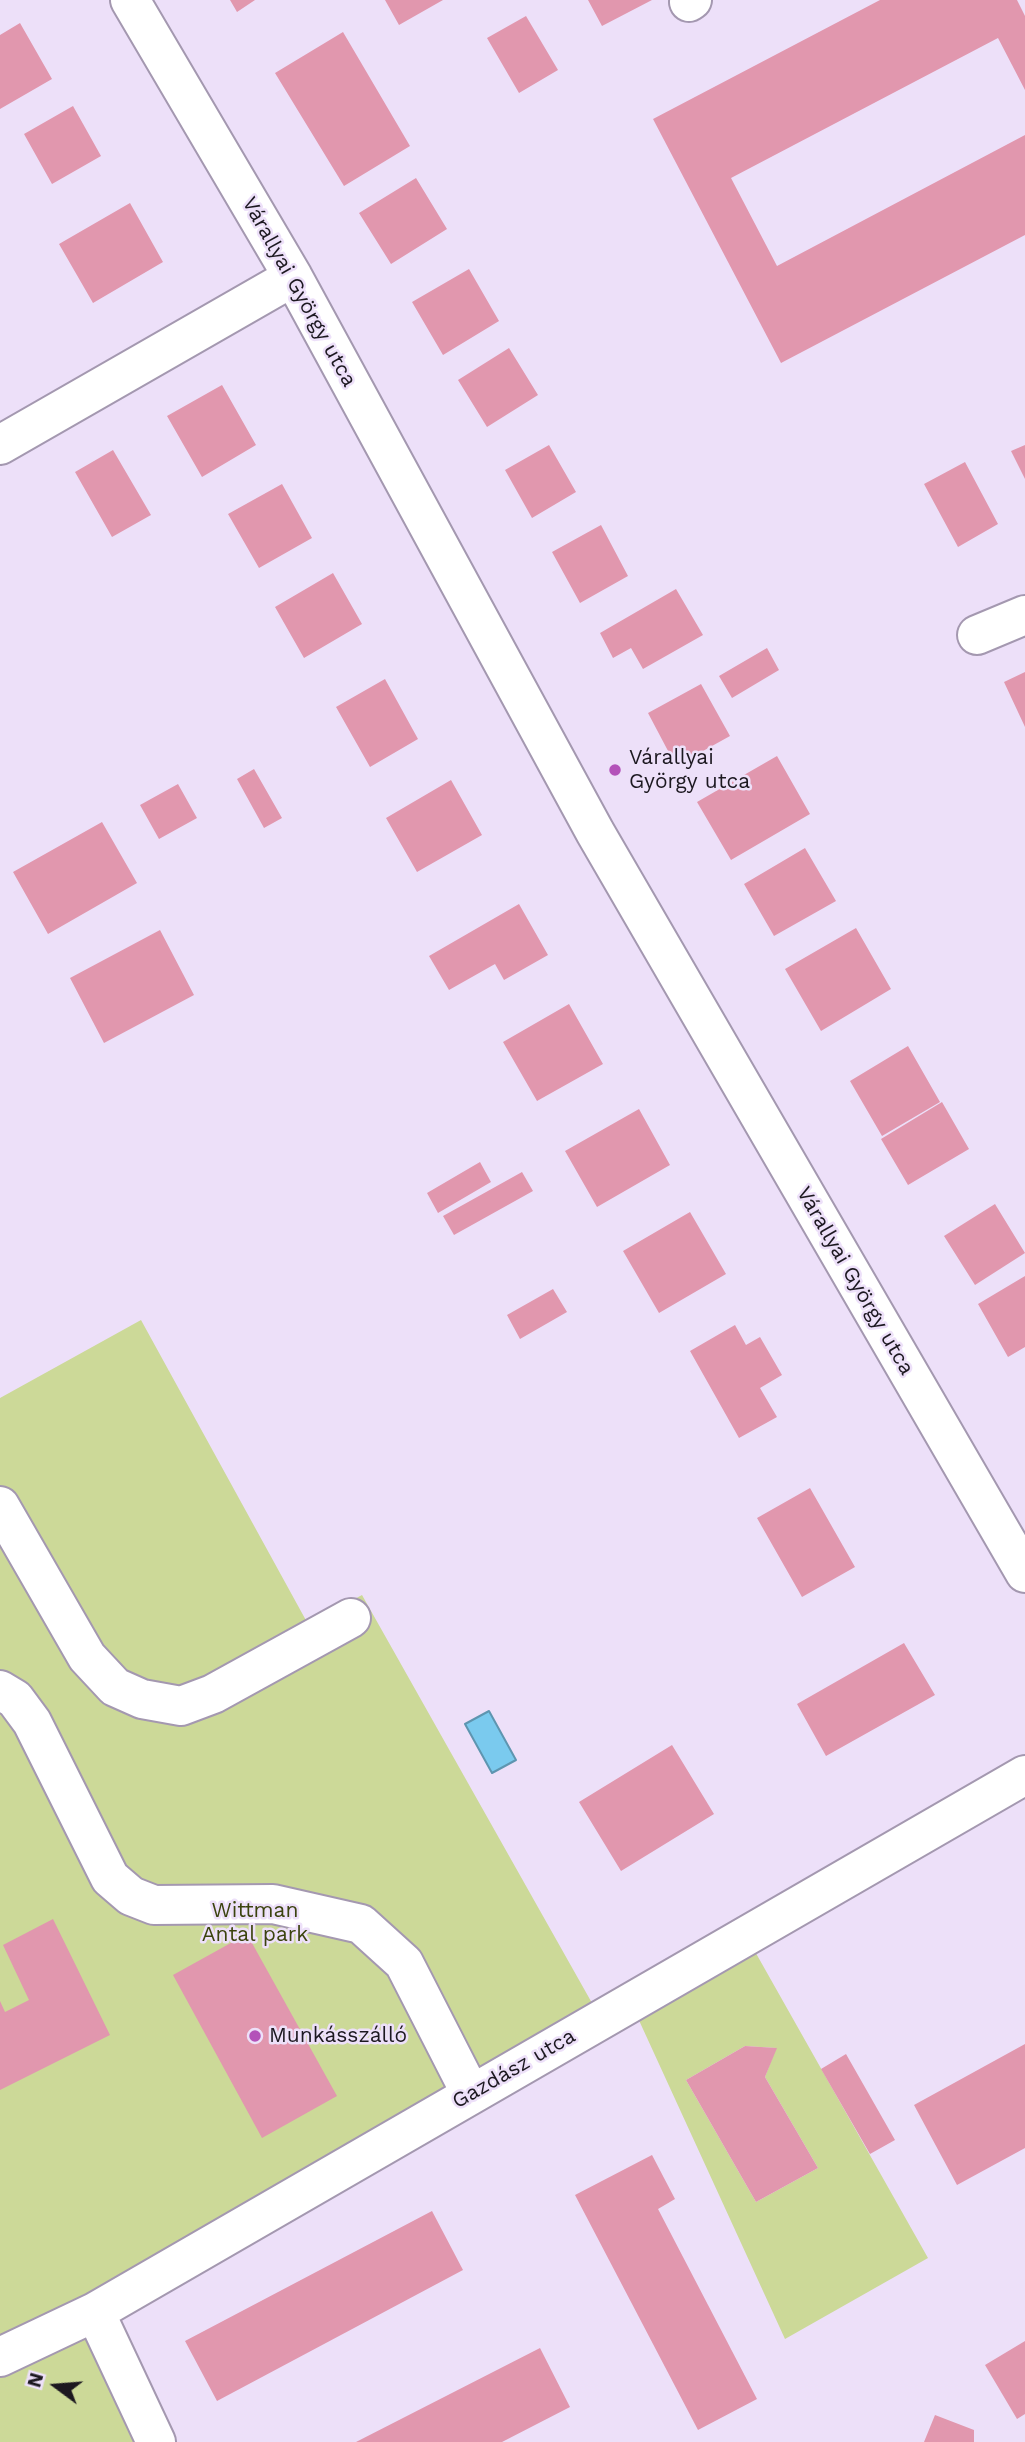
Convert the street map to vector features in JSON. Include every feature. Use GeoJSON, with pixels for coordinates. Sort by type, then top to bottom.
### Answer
{"type":"FeatureCollection","features":[{"type":"Feature","properties":{"kind":"street","name":"Várallyai György utca"},"geometry":{"type":"LineString","coordinates":[[130,0],[293,277],[595,832],[1025,1573]]}},
{"type":"Feature","properties":{"kind":"street"},"geometry":{"type":"LineString","coordinates":[[0,446],[293,277]]}},
{"type":"Feature","properties":{"kind":"street"},"geometry":{"type":"LineString","coordinates":[[977,635],[1025,615]]}},
{"type":"Feature","properties":{"kind":"street"},"geometry":{"type":"LineString","coordinates":[[0,1506],[87,1657],[115,1687],[142,1699],[181,1706],[213,1694],[351,1618]]}},
{"type":"Feature","properties":{"kind":"street"},"geometry":{"type":"LineString","coordinates":[[0,1690],[15,1699],[32,1722],[110,1878],[131,1896],[154,1905],[273,1904],[361,1924],[404,1963],[471,2094]]}},
{"type":"Feature","properties":{"kind":"street","name":"Gazdász utca"},"geometry":{"type":"LineString","coordinates":[[0,2357],[95,2312],[1025,1775]]}},
{"type":"Feature","properties":{"kind":"street"},"geometry":{"type":"LineString","coordinates":[[95,2312],[156,2442]]}},
{"type":"Feature","properties":{"kind":"green space","name":"Wittman Antal park"},"geometry":{"type":"Polygon","coordinates":[[[141,1320],[308,1624],[362,1595],[601,2019],[95,2312],[156,2442],[0,2442],[0,1398],[141,1320]]]}},
{"type":"Feature","properties":{"kind":"green space"},"geometry":{"type":"Polygon","coordinates":[[[753,1948],[928,2258],[785,2339],[637,2016],[753,1948]],[[745,2046],[686,2080],[756,2202],[818,2168],[765,2077],[776,2048],[745,2046]]]}},
{"type":"Feature","properties":{"kind":"water"},"geometry":{"type":"Polygon","coordinates":[[[489,1711],[516,1760],[492,1773],[465,1724],[489,1711]]]}},
{"type":"Feature","properties":{"kind":"building"},"geometry":{"type":"Polygon","coordinates":[[[230,0],[255,0],[237,12],[230,0]]]}},
{"type":"Feature","properties":{"kind":"building"},"geometry":{"type":"Polygon","coordinates":[[[385,0],[443,0],[399,25],[385,0]]]}},
{"type":"Feature","properties":{"kind":"building"},"geometry":{"type":"Polygon","coordinates":[[[588,0],[652,0],[602,26],[588,0]]]}},
{"type":"Feature","properties":{"kind":"building"},"geometry":{"type":"Polygon","coordinates":[[[880,0],[1017,0],[1025,16],[1025,90],[998,38],[731,178],[777,266],[1025,135],[1025,235],[781,363],[653,119],[880,0]]]}},
{"type":"Feature","properties":{"kind":"building"},"geometry":{"type":"Polygon","coordinates":[[[526,16],[558,70],[519,93],[487,38],[526,16]]]}},
{"type":"Feature","properties":{"kind":"building"},"geometry":{"type":"Polygon","coordinates":[[[20,23],[52,79],[0,109],[0,35],[20,23]]]}},
{"type":"Feature","properties":{"kind":"building"},"geometry":{"type":"Polygon","coordinates":[[[343,32],[410,146],[344,186],[275,73],[343,32]]]}},
{"type":"Feature","properties":{"kind":"building"},"geometry":{"type":"Polygon","coordinates":[[[73,106],[101,156],[52,184],[24,134],[73,106]]]}},
{"type":"Feature","properties":{"kind":"building"},"geometry":{"type":"Polygon","coordinates":[[[416,178],[447,229],[391,264],[359,213],[416,178]]]}},
{"type":"Feature","properties":{"kind":"building"},"geometry":{"type":"Polygon","coordinates":[[[130,203],[163,262],[93,303],[59,244],[130,203]]]}},
{"type":"Feature","properties":{"kind":"building"},"geometry":{"type":"Polygon","coordinates":[[[469,269],[499,321],[443,355],[412,302],[469,269]]]}},
{"type":"Feature","properties":{"kind":"building"},"geometry":{"type":"Polygon","coordinates":[[[509,348],[538,395],[487,427],[458,380],[509,348]]]}},
{"type":"Feature","properties":{"kind":"building"},"geometry":{"type":"Polygon","coordinates":[[[222,385],[256,445],[202,477],[167,416],[222,385]]]}},
{"type":"Feature","properties":{"kind":"building"},"geometry":{"type":"Polygon","coordinates":[[[549,445],[576,492],[532,518],[505,470],[549,445]]]}},
{"type":"Feature","properties":{"kind":"building"},"geometry":{"type":"Polygon","coordinates":[[[1025,445],[1025,479],[1011,451],[1025,445]]]}},
{"type":"Feature","properties":{"kind":"building"},"geometry":{"type":"Polygon","coordinates":[[[113,450],[151,515],[112,537],[75,472],[113,450]]]}},
{"type":"Feature","properties":{"kind":"building"},"geometry":{"type":"Polygon","coordinates":[[[965,462],[998,524],[958,547],[924,484],[965,462]]]}},
{"type":"Feature","properties":{"kind":"building"},"geometry":{"type":"Polygon","coordinates":[[[282,484],[312,538],[259,568],[228,514],[282,484]]]}},
{"type":"Feature","properties":{"kind":"building"},"geometry":{"type":"Polygon","coordinates":[[[601,525],[628,576],[580,603],[552,552],[601,525]]]}},
{"type":"Feature","properties":{"kind":"building"},"geometry":{"type":"Polygon","coordinates":[[[333,573],[362,624],[304,658],[275,607],[333,573]]]}},
{"type":"Feature","properties":{"kind":"building"},"geometry":{"type":"Polygon","coordinates":[[[676,589],[703,635],[643,669],[631,648],[613,658],[600,633],[676,589]]]}},
{"type":"Feature","properties":{"kind":"building"},"geometry":{"type":"Polygon","coordinates":[[[767,648],[779,670],[732,698],[719,676],[767,648]]]}},
{"type":"Feature","properties":{"kind":"building"},"geometry":{"type":"Polygon","coordinates":[[[1025,672],[1025,727],[1004,682],[1025,672]]]}},
{"type":"Feature","properties":{"kind":"building"},"geometry":{"type":"Polygon","coordinates":[[[385,679],[418,739],[370,767],[336,707],[385,679]]]}},
{"type":"Feature","properties":{"kind":"building"},"geometry":{"type":"Polygon","coordinates":[[[701,684],[730,736],[676,766],[648,713],[701,684]]]}},
{"type":"Feature","properties":{"kind":"building"},"geometry":{"type":"Polygon","coordinates":[[[777,756],[810,814],[731,860],[697,802],[777,756]]]}},
{"type":"Feature","properties":{"kind":"building"},"geometry":{"type":"Polygon","coordinates":[[[254,769],[282,818],[264,828],[237,779],[254,769]]]}},
{"type":"Feature","properties":{"kind":"building"},"geometry":{"type":"Polygon","coordinates":[[[451,780],[482,835],[417,872],[386,818],[451,780]]]}},
{"type":"Feature","properties":{"kind":"building"},"geometry":{"type":"Polygon","coordinates":[[[178,784],[197,818],[159,839],[140,805],[178,784]]]}},
{"type":"Feature","properties":{"kind":"building"},"geometry":{"type":"Polygon","coordinates":[[[102,822],[137,883],[48,934],[13,872],[102,822]]]}},
{"type":"Feature","properties":{"kind":"building"},"geometry":{"type":"Polygon","coordinates":[[[805,848],[836,901],[774,936],[744,884],[805,848]]]}},
{"type":"Feature","properties":{"kind":"building"},"geometry":{"type":"Polygon","coordinates":[[[519,904],[548,955],[504,980],[495,964],[449,990],[429,956],[519,904]]]}},
{"type":"Feature","properties":{"kind":"building"},"geometry":{"type":"Polygon","coordinates":[[[856,928],[891,989],[821,1031],[785,969],[856,928]]]}},
{"type":"Feature","properties":{"kind":"building"},"geometry":{"type":"Polygon","coordinates":[[[160,930],[194,995],[104,1043],[70,978],[160,930]]]}},
{"type":"Feature","properties":{"kind":"building"},"geometry":{"type":"Polygon","coordinates":[[[569,1004],[603,1064],[537,1101],[503,1042],[569,1004]]]}},
{"type":"Feature","properties":{"kind":"building"},"geometry":{"type":"Polygon","coordinates":[[[908,1046],[940,1102],[882,1136],[850,1081],[908,1046]]]}},
{"type":"Feature","properties":{"kind":"building"},"geometry":{"type":"Polygon","coordinates":[[[942,1102],[969,1149],[908,1185],[881,1139],[942,1102]]]}},
{"type":"Feature","properties":{"kind":"building"},"geometry":{"type":"Polygon","coordinates":[[[639,1109],[670,1165],[597,1207],[565,1151],[639,1109]]]}},
{"type":"Feature","properties":{"kind":"building"},"geometry":{"type":"Polygon","coordinates":[[[480,1162],[491,1182],[438,1213],[427,1193],[480,1162]]]}},
{"type":"Feature","properties":{"kind":"building"},"geometry":{"type":"Polygon","coordinates":[[[522,1172],[533,1191],[454,1235],[443,1216],[522,1172]]]}},
{"type":"Feature","properties":{"kind":"building"},"geometry":{"type":"Polygon","coordinates":[[[995,1204],[1025,1253],[975,1285],[944,1236],[995,1204]]]}},
{"type":"Feature","properties":{"kind":"building"},"geometry":{"type":"Polygon","coordinates":[[[690,1212],[726,1274],[659,1313],[623,1251],[690,1212]]]}},
{"type":"Feature","properties":{"kind":"building"},"geometry":{"type":"Polygon","coordinates":[[[1025,1276],[1025,1347],[1008,1357],[978,1304],[1025,1276]]]}},
{"type":"Feature","properties":{"kind":"building"},"geometry":{"type":"Polygon","coordinates":[[[553,1289],[567,1312],[520,1339],[507,1315],[553,1289]]]}},
{"type":"Feature","properties":{"kind":"building"},"geometry":{"type":"Polygon","coordinates":[[[735,1325],[746,1345],[760,1337],[782,1375],[760,1388],[777,1417],[739,1438],[690,1351],[735,1325]]]}},
{"type":"Feature","properties":{"kind":"building"},"geometry":{"type":"Polygon","coordinates":[[[810,1488],[855,1567],[802,1597],[757,1518],[810,1488]]]}},
{"type":"Feature","properties":{"kind":"building"},"geometry":{"type":"Polygon","coordinates":[[[904,1643],[935,1695],[826,1756],[797,1704],[904,1643]]]}},
{"type":"Feature","properties":{"kind":"building"},"geometry":{"type":"Polygon","coordinates":[[[672,1745],[714,1814],[621,1871],[579,1802],[672,1745]]]}},
{"type":"Feature","properties":{"kind":"building"},"geometry":{"type":"Polygon","coordinates":[[[53,1919],[110,2035],[0,2090],[0,2001],[5,2012],[29,2000],[3,1945],[53,1919]]]}},
{"type":"Feature","properties":{"kind":"building","name":"Munkásszálló"},"geometry":{"type":"Polygon","coordinates":[[[247,1934],[337,2096],[262,2138],[173,1975],[247,1934]]]}},
{"type":"Feature","properties":{"kind":"building"},"geometry":{"type":"Polygon","coordinates":[[[1025,2044],[1025,2148],[957,2185],[914,2105],[1025,2044]]]}},
{"type":"Feature","properties":{"kind":"building"},"geometry":{"type":"Polygon","coordinates":[[[745,2046],[777,2048],[765,2077],[818,2168],[756,2202],[686,2080],[745,2046]]]}},
{"type":"Feature","properties":{"kind":"building"},"geometry":{"type":"Polygon","coordinates":[[[846,2054],[895,2140],[870,2154],[821,2069],[846,2054]]]}},
{"type":"Feature","properties":{"kind":"building"},"geometry":{"type":"Polygon","coordinates":[[[652,2155],[675,2199],[658,2209],[757,2399],[698,2430],[575,2195],[652,2155]]]}},
{"type":"Feature","properties":{"kind":"building"},"geometry":{"type":"Polygon","coordinates":[[[432,2211],[463,2270],[217,2401],[185,2341],[432,2211]]]}},
{"type":"Feature","properties":{"kind":"building"},"geometry":{"type":"Polygon","coordinates":[[[1025,2341],[1025,2414],[1017,2419],[985,2365],[1025,2341]]]}},
{"type":"Feature","properties":{"kind":"building"},"geometry":{"type":"Polygon","coordinates":[[[540,2348],[570,2407],[502,2442],[356,2442],[540,2348]]]}},
{"type":"Feature","properties":{"kind":"building"},"geometry":{"type":"Polygon","coordinates":[[[935,2415],[974,2430],[974,2442],[924,2442],[935,2415]]]}},
{"type":"Feature","properties":{"kind":"place","name":"Várallyai György utca"},"geometry":{"type":"Point","coordinates":[615,770]}},
{"type":"Feature","properties":{"kind":"place","name":"Munkásszálló"},"geometry":{"type":"Point","coordinates":[255,2036]}}]}
